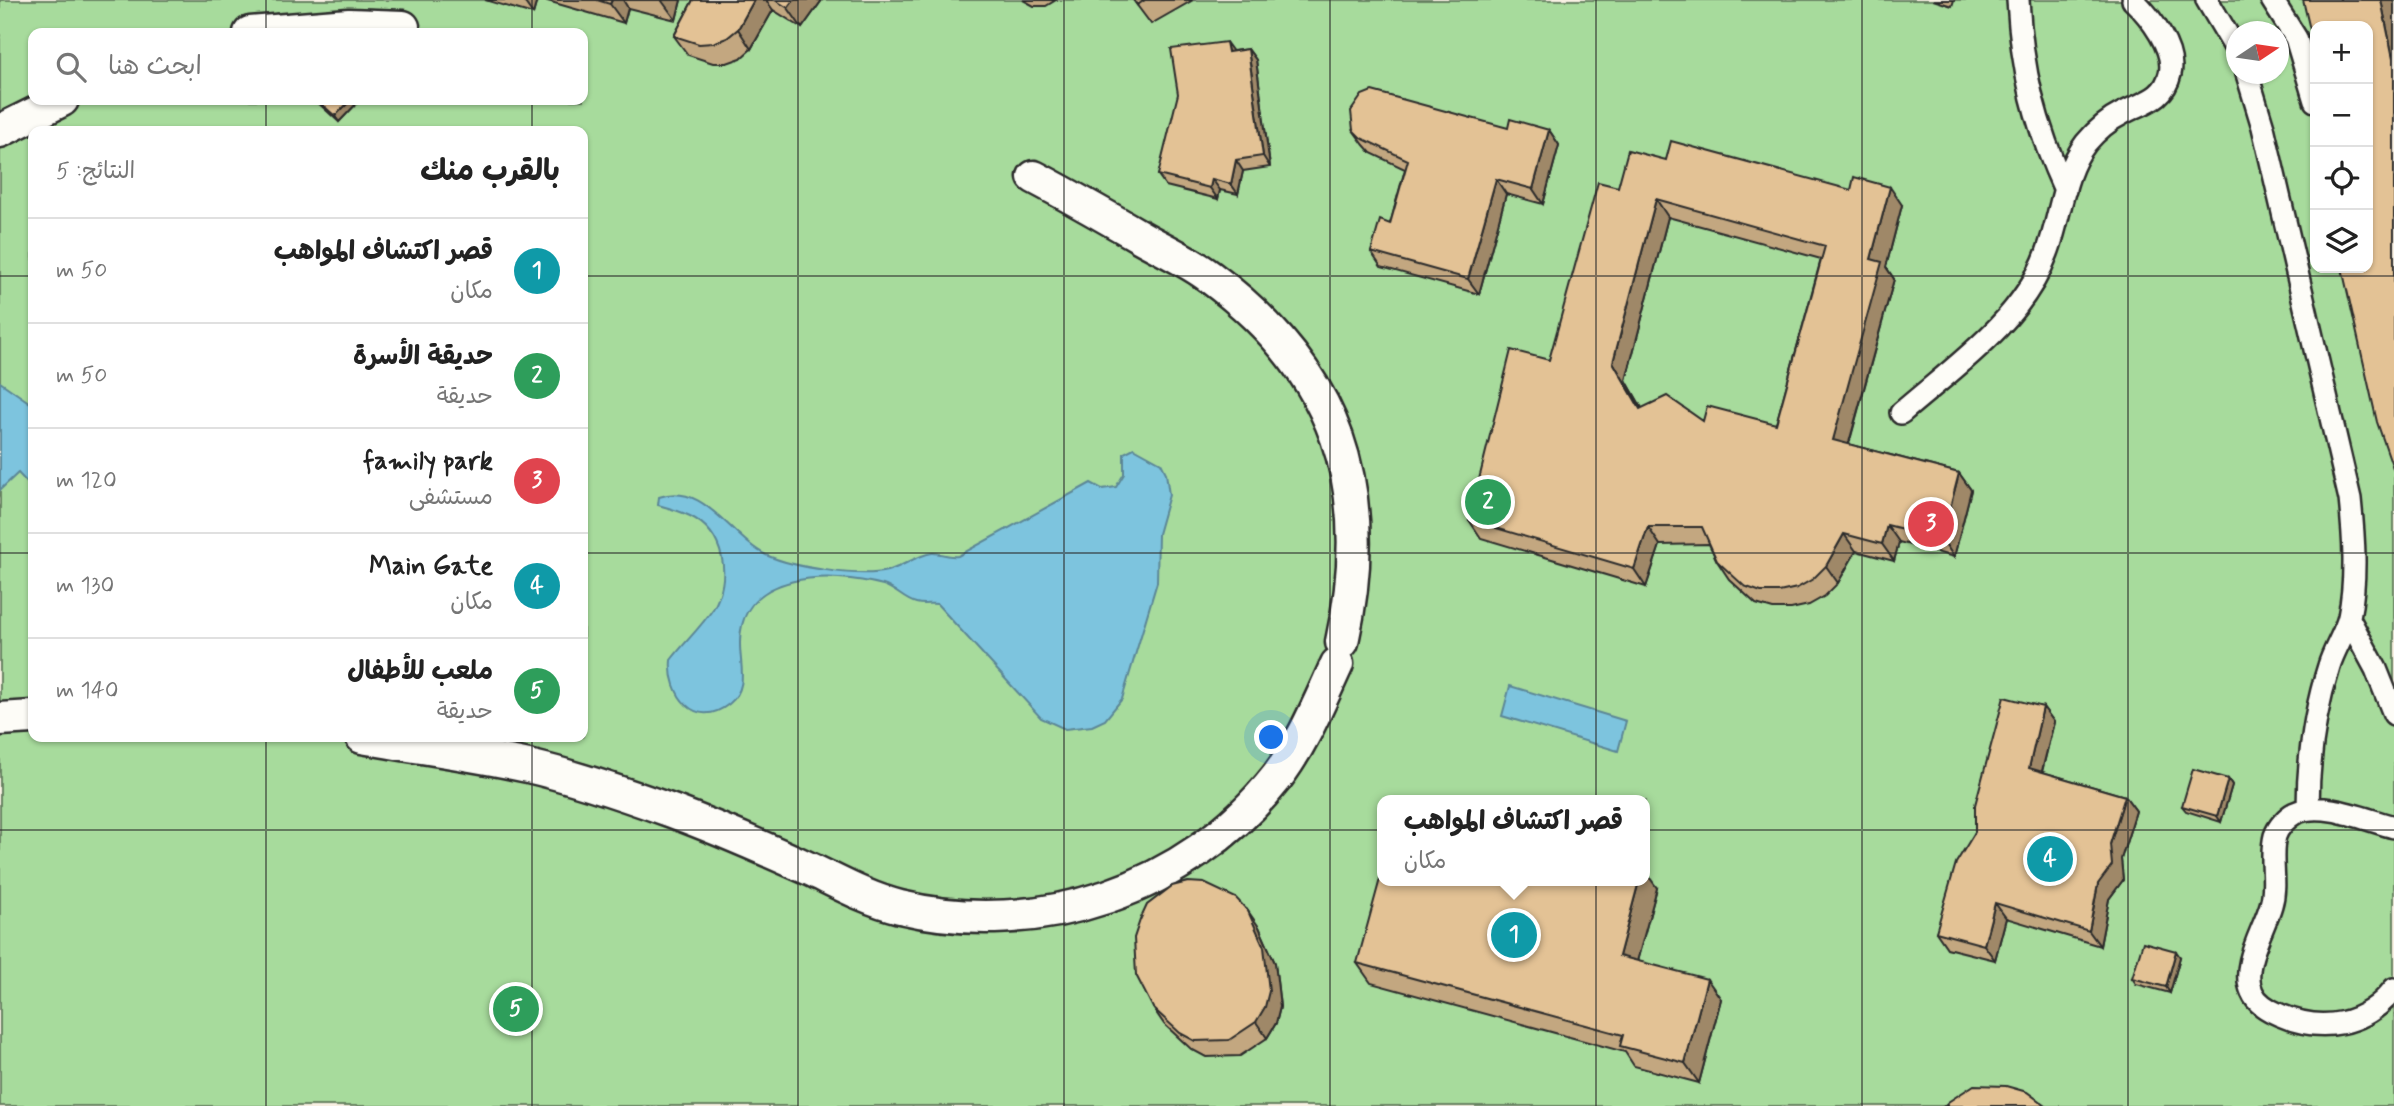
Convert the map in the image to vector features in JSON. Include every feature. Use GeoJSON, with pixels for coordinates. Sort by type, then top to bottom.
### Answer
{"type":"FeatureCollection","features":[{"type":"Feature","properties":{"kind":"street"},"geometry":{"type":"LineString","coordinates":[[312,28],[349,25],[403,27]]}},
{"type":"Feature","properties":{"kind":"street"},"geometry":{"type":"LineString","coordinates":[[0,131],[52,105]]}},
{"type":"Feature","properties":{"kind":"street"},"geometry":{"type":"LineString","coordinates":[[391,742],[528,766],[601,787],[730,834],[862,895],[899,906],[950,915],[1013,917],[1053,912],[1128,891],[1153,879],[1214,839],[1252,806],[1298,747],[1340,653],[1353,596],[1354,517],[1339,445],[1309,377],[1288,347],[1209,276],[1034,177]]}},
{"type":"Feature","properties":{"kind":"street"},"geometry":{"type":"LineString","coordinates":[[0,719],[28,717]]}},
{"type":"Feature","properties":{"kind":"lane"},"geometry":{"type":"LineString","coordinates":[[2018,0],[2023,69],[2031,104],[2042,139],[2065,190]]}},
{"type":"Feature","properties":{"kind":"lane"},"geometry":{"type":"LineString","coordinates":[[1901,413],[2020,303],[2047,254],[2073,166],[2086,144],[2104,125],[2149,102],[2167,84],[2171,71],[2165,46],[2133,0]]}},
{"type":"Feature","properties":{"kind":"lane"},"geometry":{"type":"LineString","coordinates":[[2207,0],[2226,32]]}},
{"type":"Feature","properties":{"kind":"lane"},"geometry":{"type":"LineString","coordinates":[[2272,0],[2296,38],[2310,84]]}},
{"type":"Feature","properties":{"kind":"lane"},"geometry":{"type":"LineString","coordinates":[[2250,84],[2263,127],[2350,499],[2354,539],[2348,619],[2329,664],[2316,711],[2308,760],[2308,808]]}},
{"type":"Feature","properties":{"kind":"lane"},"geometry":{"type":"LineString","coordinates":[[2348,619],[2375,669],[2394,714]]}},
{"type":"Feature","properties":{"kind":"lane"},"geometry":{"type":"LineString","coordinates":[[2394,827],[2308,808],[2288,818],[2275,836],[2274,892],[2251,964],[2251,991],[2269,1010],[2312,1025],[2332,1026],[2368,1013],[2394,989]]}},
{"type":"Feature","properties":{"kind":"green space"},"geometry":{"type":"Polygon","coordinates":[[[0,0],[2394,0],[2394,1106],[0,1106],[0,0]]]}},
{"type":"Feature","properties":{"kind":"water"},"geometry":{"type":"Polygon","coordinates":[[[0,382],[28,402],[28,484],[18,473],[0,490],[0,382]]]}},
{"type":"Feature","properties":{"kind":"water"},"geometry":{"type":"Polygon","coordinates":[[[1134,448],[1161,463],[1166,473],[1169,495],[1158,534],[1157,582],[1122,699],[1105,720],[1092,726],[1065,729],[1041,718],[937,604],[912,602],[883,585],[839,578],[792,582],[771,589],[755,602],[744,620],[740,644],[741,684],[729,704],[717,711],[705,713],[695,711],[679,696],[671,673],[671,660],[713,609],[719,597],[722,557],[711,533],[702,524],[690,516],[658,505],[659,497],[675,494],[690,497],[703,504],[766,555],[792,564],[826,570],[875,573],[893,569],[932,553],[958,556],[1091,483],[1102,489],[1116,487],[1124,474],[1124,453],[1134,448]]]}},
{"type":"Feature","properties":{"kind":"water"},"geometry":{"type":"Polygon","coordinates":[[[1510,686],[1626,721],[1618,751],[1502,716],[1510,686]]]}},
{"type":"Feature","properties":{"kind":"building"},"geometry":{"type":"Polygon","coordinates":[[[693,0],[754,0],[738,29],[727,38],[699,44],[674,36],[693,0]]]}},
{"type":"Feature","properties":{"kind":"building"},"geometry":{"type":"Polygon","coordinates":[[[775,0],[794,0],[788,8],[775,0]]]}},
{"type":"Feature","properties":{"kind":"building"},"geometry":{"type":"Polygon","coordinates":[[[2303,0],[2381,0],[2394,63],[2394,471],[2377,422],[2343,273],[2373,273],[2373,21],[2310,21],[2310,30],[2303,0]]]}},
{"type":"Feature","properties":{"kind":"building"},"geometry":{"type":"Polygon","coordinates":[[[1226,42],[1228,52],[1248,49],[1263,156],[1236,160],[1231,184],[1212,179],[1210,188],[1158,175],[1178,94],[1171,49],[1226,42]]]}},
{"type":"Feature","properties":{"kind":"building"},"geometry":{"type":"Polygon","coordinates":[[[1372,91],[1508,128],[1510,119],[1549,130],[1533,189],[1496,179],[1468,279],[1371,252],[1380,220],[1390,224],[1408,160],[1361,138],[1353,130],[1351,111],[1362,95],[1372,91]]]}},
{"type":"Feature","properties":{"kind":"building"},"geometry":{"type":"Polygon","coordinates":[[[323,105],[346,105],[335,116],[323,105]]]}},
{"type":"Feature","properties":{"kind":"building"},"geometry":{"type":"Polygon","coordinates":[[[1671,141],[1851,190],[1854,177],[1890,187],[1871,259],[1882,262],[1833,440],[1959,473],[1942,539],[1887,525],[1882,544],[1844,534],[1826,566],[1813,579],[1797,588],[1761,592],[1744,586],[1717,561],[1702,527],[1648,527],[1634,569],[1469,520],[1511,350],[1549,360],[1598,182],[1618,187],[1628,150],[1666,160],[1671,141]],[[1656,199],[1613,362],[1640,409],[1667,396],[1703,421],[1707,406],[1776,424],[1825,246],[1656,199]]]}},
{"type":"Feature","properties":{"kind":"building"},"geometry":{"type":"Polygon","coordinates":[[[2004,697],[2043,707],[2029,768],[2125,796],[2110,844],[2112,865],[2098,884],[2089,931],[1995,903],[1984,945],[1936,932],[1956,863],[1975,832],[1975,805],[2004,697]]]}},
{"type":"Feature","properties":{"kind":"building"},"geometry":{"type":"Polygon","coordinates":[[[2193,769],[2228,779],[2217,816],[2182,806],[2193,769]]]}},
{"type":"Feature","properties":{"kind":"building"},"geometry":{"type":"Polygon","coordinates":[[[1188,882],[1204,883],[1236,898],[1248,911],[1264,947],[1269,991],[1265,1007],[1256,1022],[1229,1040],[1195,1041],[1180,1033],[1153,1008],[1136,975],[1134,938],[1147,905],[1172,886],[1188,882]]]}},
{"type":"Feature","properties":{"kind":"building"},"geometry":{"type":"Polygon","coordinates":[[[1378,886],[1638,886],[1619,956],[1707,979],[1685,1063],[1620,1046],[1623,1035],[1357,963],[1378,886]]]}},
{"type":"Feature","properties":{"kind":"building"},"geometry":{"type":"Polygon","coordinates":[[[2143,942],[2176,951],[2166,987],[2132,978],[2143,942]]]}},
{"type":"Feature","properties":{"kind":"building"},"geometry":{"type":"Polygon","coordinates":[[[1974,1085],[2006,1086],[2027,1092],[2046,1106],[1944,1106],[1974,1085]]]}},
{"type":"Feature","properties":{"kind":"place","name":"حديقة الأسرة"},"geometry":{"type":"Point","coordinates":[1488,502]}},
{"type":"Feature","properties":{"kind":"place","name":"family park"},"geometry":{"type":"Point","coordinates":[1931,524]}},
{"type":"Feature","properties":{"kind":"place","name":"Main Gate"},"geometry":{"type":"Point","coordinates":[2050,859]}},
{"type":"Feature","properties":{"kind":"place","name":"قصر اكتشاف المواهب"},"geometry":{"type":"Point","coordinates":[1514,935]}},
{"type":"Feature","properties":{"kind":"place","name":"ملعب للأطفال"},"geometry":{"type":"Point","coordinates":[516,1009]}}]}
